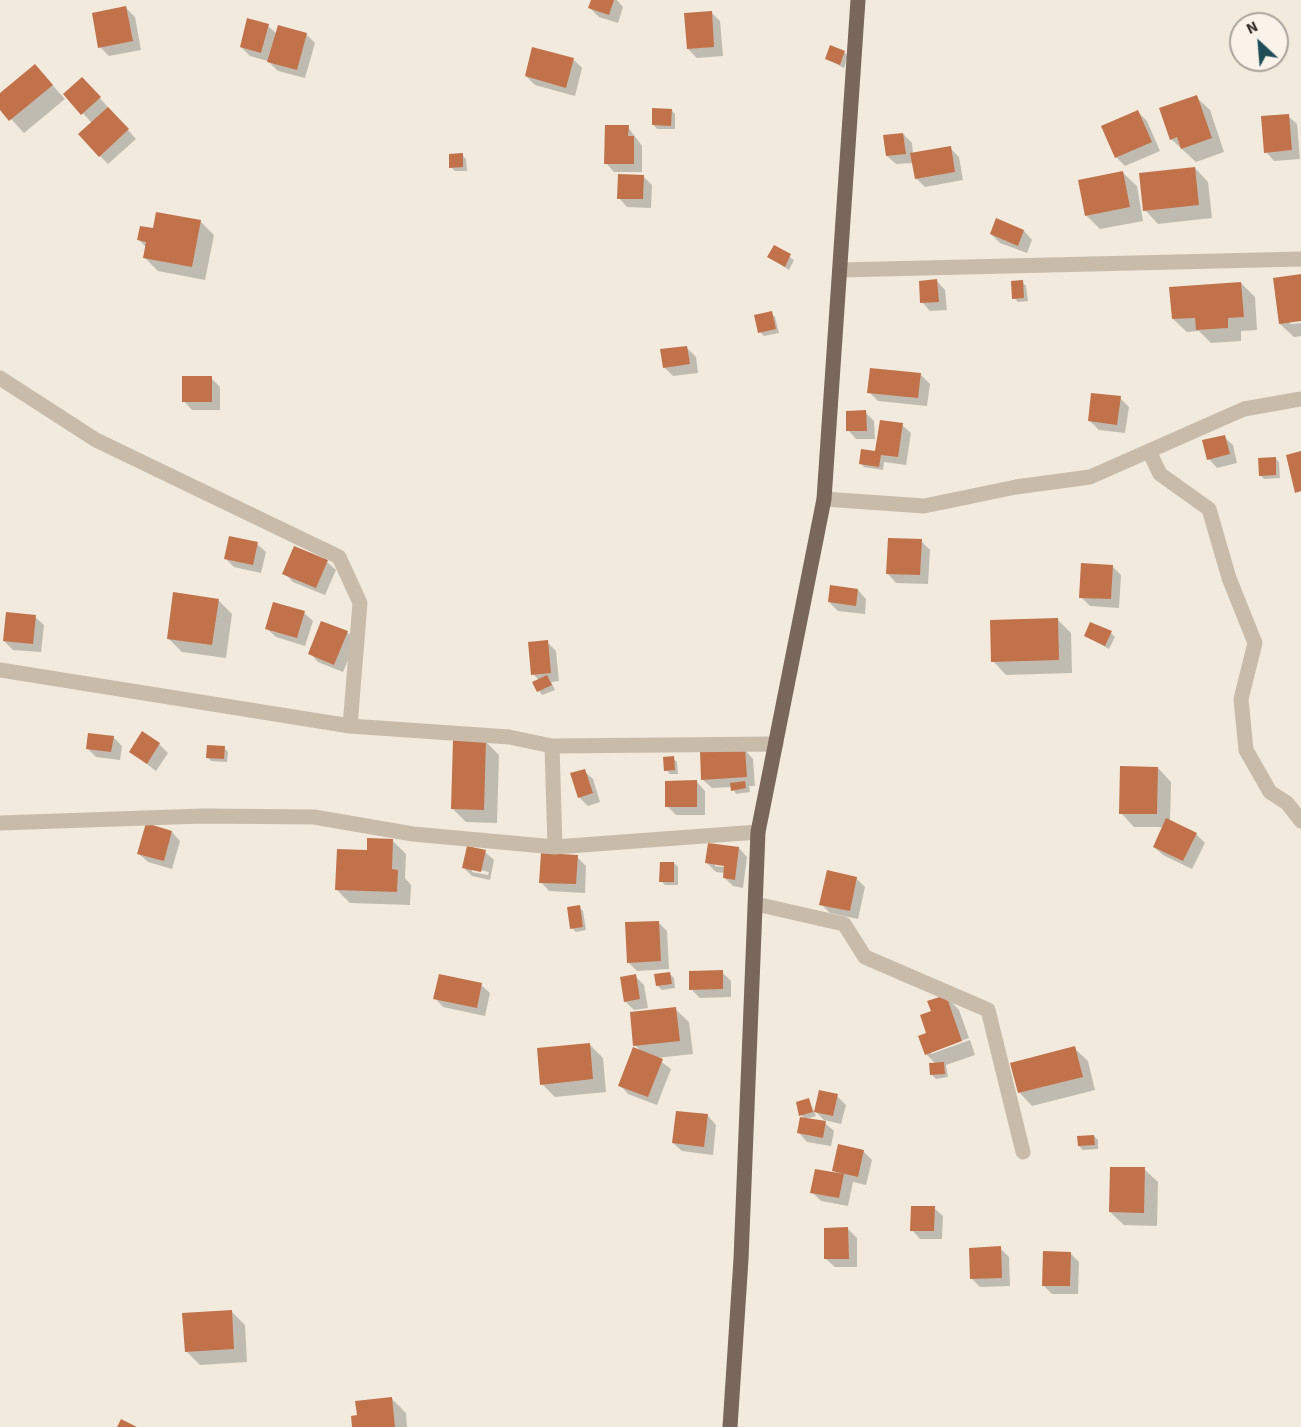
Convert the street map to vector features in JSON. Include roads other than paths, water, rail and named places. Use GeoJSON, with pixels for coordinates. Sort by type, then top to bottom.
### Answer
{"type":"FeatureCollection","features":[{"type":"Feature","properties":{"kind":"main road"},"geometry":{"type":"LineString","coordinates":[[730,1427],[741,1259],[758,832],[824,499],[858,0]]}},
{"type":"Feature","properties":{"kind":"street"},"geometry":{"type":"LineString","coordinates":[[840,270],[1301,259]]}},
{"type":"Feature","properties":{"kind":"street"},"geometry":{"type":"LineString","coordinates":[[0,378],[96,440],[339,557],[360,603],[350,726]]}},
{"type":"Feature","properties":{"kind":"street"},"geometry":{"type":"LineString","coordinates":[[824,499],[924,506],[1016,487],[1090,477],[1244,409],[1301,399]]}},
{"type":"Feature","properties":{"kind":"street"},"geometry":{"type":"LineString","coordinates":[[1149,451],[1160,474],[1209,509],[1228,578],[1255,644],[1241,699],[1246,750],[1270,792],[1287,803],[1301,821]]}},
{"type":"Feature","properties":{"kind":"street"},"geometry":{"type":"LineString","coordinates":[[0,670],[350,726],[509,737],[552,747],[776,744]]}},
{"type":"Feature","properties":{"kind":"street"},"geometry":{"type":"LineString","coordinates":[[552,747],[555,847]]}},
{"type":"Feature","properties":{"kind":"street"},"geometry":{"type":"LineString","coordinates":[[0,823],[203,816],[314,817],[413,834],[555,847],[758,832]]}},
{"type":"Feature","properties":{"kind":"street"},"geometry":{"type":"LineString","coordinates":[[756,904],[844,924],[865,957],[988,1010],[1023,1152]]}}]}
